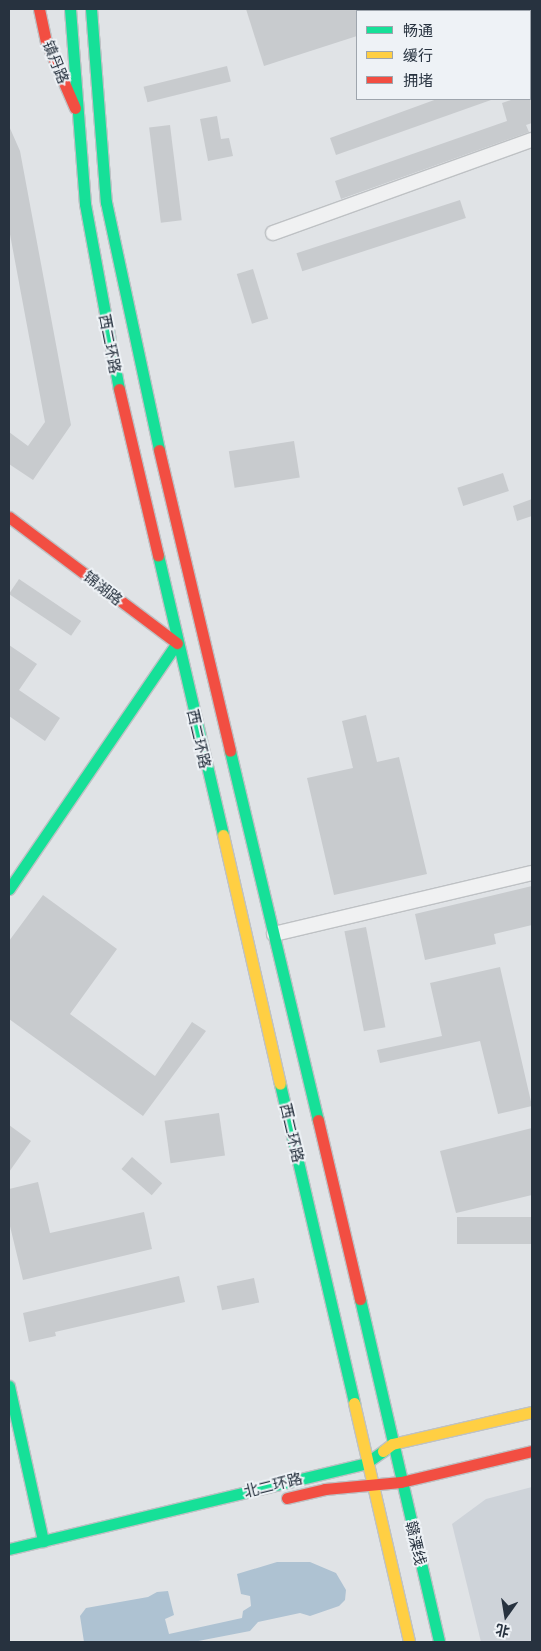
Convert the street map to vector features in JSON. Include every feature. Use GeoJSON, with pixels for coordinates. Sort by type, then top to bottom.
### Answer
{"type":"FeatureCollection","features":[{"type":"Feature","properties":{"kind":"main road","name":"镇丹路"},"geometry":{"type":"LineString","coordinates":[[39,9],[46,42],[78,114]]}},
{"type":"Feature","properties":{"kind":"main road","name":"西二环路"},"geometry":{"type":"LineString","coordinates":[[70,9],[85,204],[114,365],[177,643],[260,938],[392,1444]]}},
{"type":"Feature","properties":{"kind":"main road","name":"西二环路"},"geometry":{"type":"LineString","coordinates":[[91,9],[106,202],[134,346],[201,637],[366,1463]]}},
{"type":"Feature","properties":{"kind":"main road"},"geometry":{"type":"LineString","coordinates":[[78,114],[100,113]]}},
{"type":"Feature","properties":{"kind":"main road","name":"锦湖路"},"geometry":{"type":"LineString","coordinates":[[9,517],[177,643]]}},
{"type":"Feature","properties":{"kind":"main road"},"geometry":{"type":"LineString","coordinates":[[9,889],[177,643],[201,637]]}},
{"type":"Feature","properties":{"kind":"main road"},"geometry":{"type":"LineString","coordinates":[[9,1386],[43,1541]]}},
{"type":"Feature","properties":{"kind":"main road","name":"北二环路"},"geometry":{"type":"LineString","coordinates":[[9,1549],[366,1463],[392,1444],[532,1412]]}},
{"type":"Feature","properties":{"kind":"main road","name":"赣溧线"},"geometry":{"type":"LineString","coordinates":[[392,1444],[439,1642]]}},
{"type":"Feature","properties":{"kind":"main road","name":"北二环路"},"geometry":{"type":"LineString","coordinates":[[277,1500],[325,1489],[401,1482],[532,1451]]}},
{"type":"Feature","properties":{"kind":"main road","name":"赣溧线"},"geometry":{"type":"LineString","coordinates":[[366,1463],[409,1642]]}},
{"type":"Feature","properties":{"kind":"street"},"geometry":{"type":"LineString","coordinates":[[273,233],[532,140]]}},
{"type":"Feature","properties":{"kind":"street"},"geometry":{"type":"LineString","coordinates":[[260,938],[532,873]]}},
{"type":"Feature","properties":{"kind":"shaded area"},"geometry":{"type":"Polygon","coordinates":[[[532,1487],[532,1642],[481,1642],[452,1524],[486,1499],[532,1487]]]}},
{"type":"Feature","properties":{"kind":"water"},"geometry":{"type":"Polygon","coordinates":[[[277,1562],[310,1562],[336,1573],[346,1590],[345,1600],[339,1606],[310,1616],[300,1613],[258,1622],[250,1631],[193,1642],[84,1642],[80,1616],[86,1608],[148,1597],[157,1592],[168,1591],[174,1615],[165,1619],[169,1634],[242,1618],[243,1611],[251,1606],[250,1596],[241,1594],[237,1574],[277,1562]]]}},
{"type":"Feature","properties":{"kind":"building"},"geometry":{"type":"Polygon","coordinates":[[[246,9],[357,9],[356,36],[264,66],[246,9]]]}},
{"type":"Feature","properties":{"kind":"building"},"geometry":{"type":"Polygon","coordinates":[[[227,66],[231,82],[147,102],[144,87],[227,66]]]}},
{"type":"Feature","properties":{"kind":"building"},"geometry":{"type":"Polygon","coordinates":[[[532,99],[532,123],[526,125],[529,132],[341,199],[335,181],[507,121],[502,103],[511,100],[532,99]]]}},
{"type":"Feature","properties":{"kind":"building"},"geometry":{"type":"Polygon","coordinates":[[[434,100],[491,100],[336,155],[330,138],[434,100]]]}},
{"type":"Feature","properties":{"kind":"building"},"geometry":{"type":"Polygon","coordinates":[[[217,116],[221,139],[229,138],[233,156],[208,161],[200,119],[217,116]]]}},
{"type":"Feature","properties":{"kind":"building"},"geometry":{"type":"Polygon","coordinates":[[[170,125],[182,220],[161,223],[149,128],[170,125]]]}},
{"type":"Feature","properties":{"kind":"building"},"geometry":{"type":"Polygon","coordinates":[[[9,126],[20,151],[71,425],[33,480],[9,464],[9,432],[28,446],[45,422],[9,229],[9,126]]]}},
{"type":"Feature","properties":{"kind":"building"},"geometry":{"type":"Polygon","coordinates":[[[460,200],[466,218],[302,271],[296,253],[460,200]]]}},
{"type":"Feature","properties":{"kind":"building"},"geometry":{"type":"Polygon","coordinates":[[[253,269],[268,319],[252,324],[237,274],[253,269]]]}},
{"type":"Feature","properties":{"kind":"building"},"geometry":{"type":"Polygon","coordinates":[[[294,441],[300,478],[235,488],[229,451],[294,441]]]}},
{"type":"Feature","properties":{"kind":"building"},"geometry":{"type":"Polygon","coordinates":[[[503,473],[509,491],[463,506],[457,488],[503,473]]]}},
{"type":"Feature","properties":{"kind":"building"},"geometry":{"type":"Polygon","coordinates":[[[532,499],[532,516],[517,521],[513,506],[532,499]]]}},
{"type":"Feature","properties":{"kind":"building"},"geometry":{"type":"Polygon","coordinates":[[[19,579],[81,621],[71,636],[9,594],[19,579]]]}},
{"type":"Feature","properties":{"kind":"building"},"geometry":{"type":"Polygon","coordinates":[[[9,645],[37,664],[19,690],[60,718],[45,741],[9,716],[9,645]]]}},
{"type":"Feature","properties":{"kind":"building"},"geometry":{"type":"Polygon","coordinates":[[[366,715],[377,762],[399,757],[427,874],[334,895],[307,778],[353,768],[342,721],[366,715]]]}},
{"type":"Feature","properties":{"kind":"building"},"geometry":{"type":"Polygon","coordinates":[[[532,886],[532,925],[494,934],[496,944],[425,960],[415,914],[532,886]]]}},
{"type":"Feature","properties":{"kind":"building"},"geometry":{"type":"Polygon","coordinates":[[[43,895],[117,949],[70,1014],[155,1076],[192,1022],[206,1031],[143,1116],[9,1019],[9,941],[43,895]]]}},
{"type":"Feature","properties":{"kind":"building"},"geometry":{"type":"Polygon","coordinates":[[[366,927],[385,1027],[364,1031],[344,931],[366,927]]]}},
{"type":"Feature","properties":{"kind":"building"},"geometry":{"type":"Polygon","coordinates":[[[500,967],[532,1106],[498,1114],[480,1041],[380,1063],[377,1050],[442,1036],[430,983],[500,967]]]}},
{"type":"Feature","properties":{"kind":"building"},"geometry":{"type":"Polygon","coordinates":[[[219,1113],[225,1156],[171,1163],[165,1121],[219,1113]]]}},
{"type":"Feature","properties":{"kind":"building"},"geometry":{"type":"Polygon","coordinates":[[[9,1125],[31,1141],[9,1172],[9,1125]]]}},
{"type":"Feature","properties":{"kind":"building"},"geometry":{"type":"Polygon","coordinates":[[[532,1128],[532,1195],[456,1213],[440,1151],[532,1128]]]}},
{"type":"Feature","properties":{"kind":"building"},"geometry":{"type":"Polygon","coordinates":[[[132,1157],[162,1183],[152,1195],[122,1169],[132,1157]]]}},
{"type":"Feature","properties":{"kind":"building"},"geometry":{"type":"Polygon","coordinates":[[[38,1182],[50,1233],[144,1212],[152,1249],[23,1280],[9,1222],[9,1189],[38,1182]]]}},
{"type":"Feature","properties":{"kind":"building"},"geometry":{"type":"Polygon","coordinates":[[[457,1217],[532,1217],[532,1244],[457,1244],[457,1217]]]}},
{"type":"Feature","properties":{"kind":"building"},"geometry":{"type":"Polygon","coordinates":[[[179,1276],[185,1302],[55,1332],[56,1336],[29,1342],[23,1313],[179,1276]]]}},
{"type":"Feature","properties":{"kind":"building"},"geometry":{"type":"Polygon","coordinates":[[[254,1278],[259,1302],[222,1310],[217,1286],[254,1278]]]}},
{"type":"Feature","properties":{"kind":"traffic: fast"},"geometry":{"type":"LineString","coordinates":[[70,9],[85,204],[119,389]]}},
{"type":"Feature","properties":{"kind":"traffic: fast"},"geometry":{"type":"LineString","coordinates":[[91,9],[106,202],[159,450]]}},
{"type":"Feature","properties":{"kind":"traffic: fast"},"geometry":{"type":"LineString","coordinates":[[158,555],[223,835]]}},
{"type":"Feature","properties":{"kind":"traffic: fast"},"geometry":{"type":"LineString","coordinates":[[9,889],[177,643]]}},
{"type":"Feature","properties":{"kind":"traffic: fast"},"geometry":{"type":"LineString","coordinates":[[230,751],[318,1120]]}},
{"type":"Feature","properties":{"kind":"traffic: fast"},"geometry":{"type":"LineString","coordinates":[[280,1084],[354,1403]]}},
{"type":"Feature","properties":{"kind":"traffic: fast"},"geometry":{"type":"LineString","coordinates":[[360,1299],[439,1642]]}},
{"type":"Feature","properties":{"kind":"traffic: fast"},"geometry":{"type":"LineString","coordinates":[[9,1386],[43,1541]]}},
{"type":"Feature","properties":{"kind":"traffic: fast"},"geometry":{"type":"LineString","coordinates":[[9,1549],[366,1463],[383,1451]]}},
{"type":"Feature","properties":{"kind":"traffic: slow"},"geometry":{"type":"LineString","coordinates":[[223,835],[280,1084]]}},
{"type":"Feature","properties":{"kind":"traffic: slow"},"geometry":{"type":"LineString","coordinates":[[354,1403],[409,1642]]}},
{"type":"Feature","properties":{"kind":"traffic: slow"},"geometry":{"type":"LineString","coordinates":[[383,1451],[392,1444],[532,1412]]}},
{"type":"Feature","properties":{"kind":"traffic: jam"},"geometry":{"type":"LineString","coordinates":[[39,9],[46,41],[75,108]]}},
{"type":"Feature","properties":{"kind":"traffic: jam"},"geometry":{"type":"LineString","coordinates":[[119,389],[158,555]]}},
{"type":"Feature","properties":{"kind":"traffic: jam"},"geometry":{"type":"LineString","coordinates":[[159,450],[230,751]]}},
{"type":"Feature","properties":{"kind":"traffic: jam"},"geometry":{"type":"LineString","coordinates":[[9,517],[177,643]]}},
{"type":"Feature","properties":{"kind":"traffic: jam"},"geometry":{"type":"LineString","coordinates":[[318,1120],[360,1299]]}},
{"type":"Feature","properties":{"kind":"traffic: jam"},"geometry":{"type":"LineString","coordinates":[[287,1498],[325,1489],[401,1482],[532,1451]]}}]}
